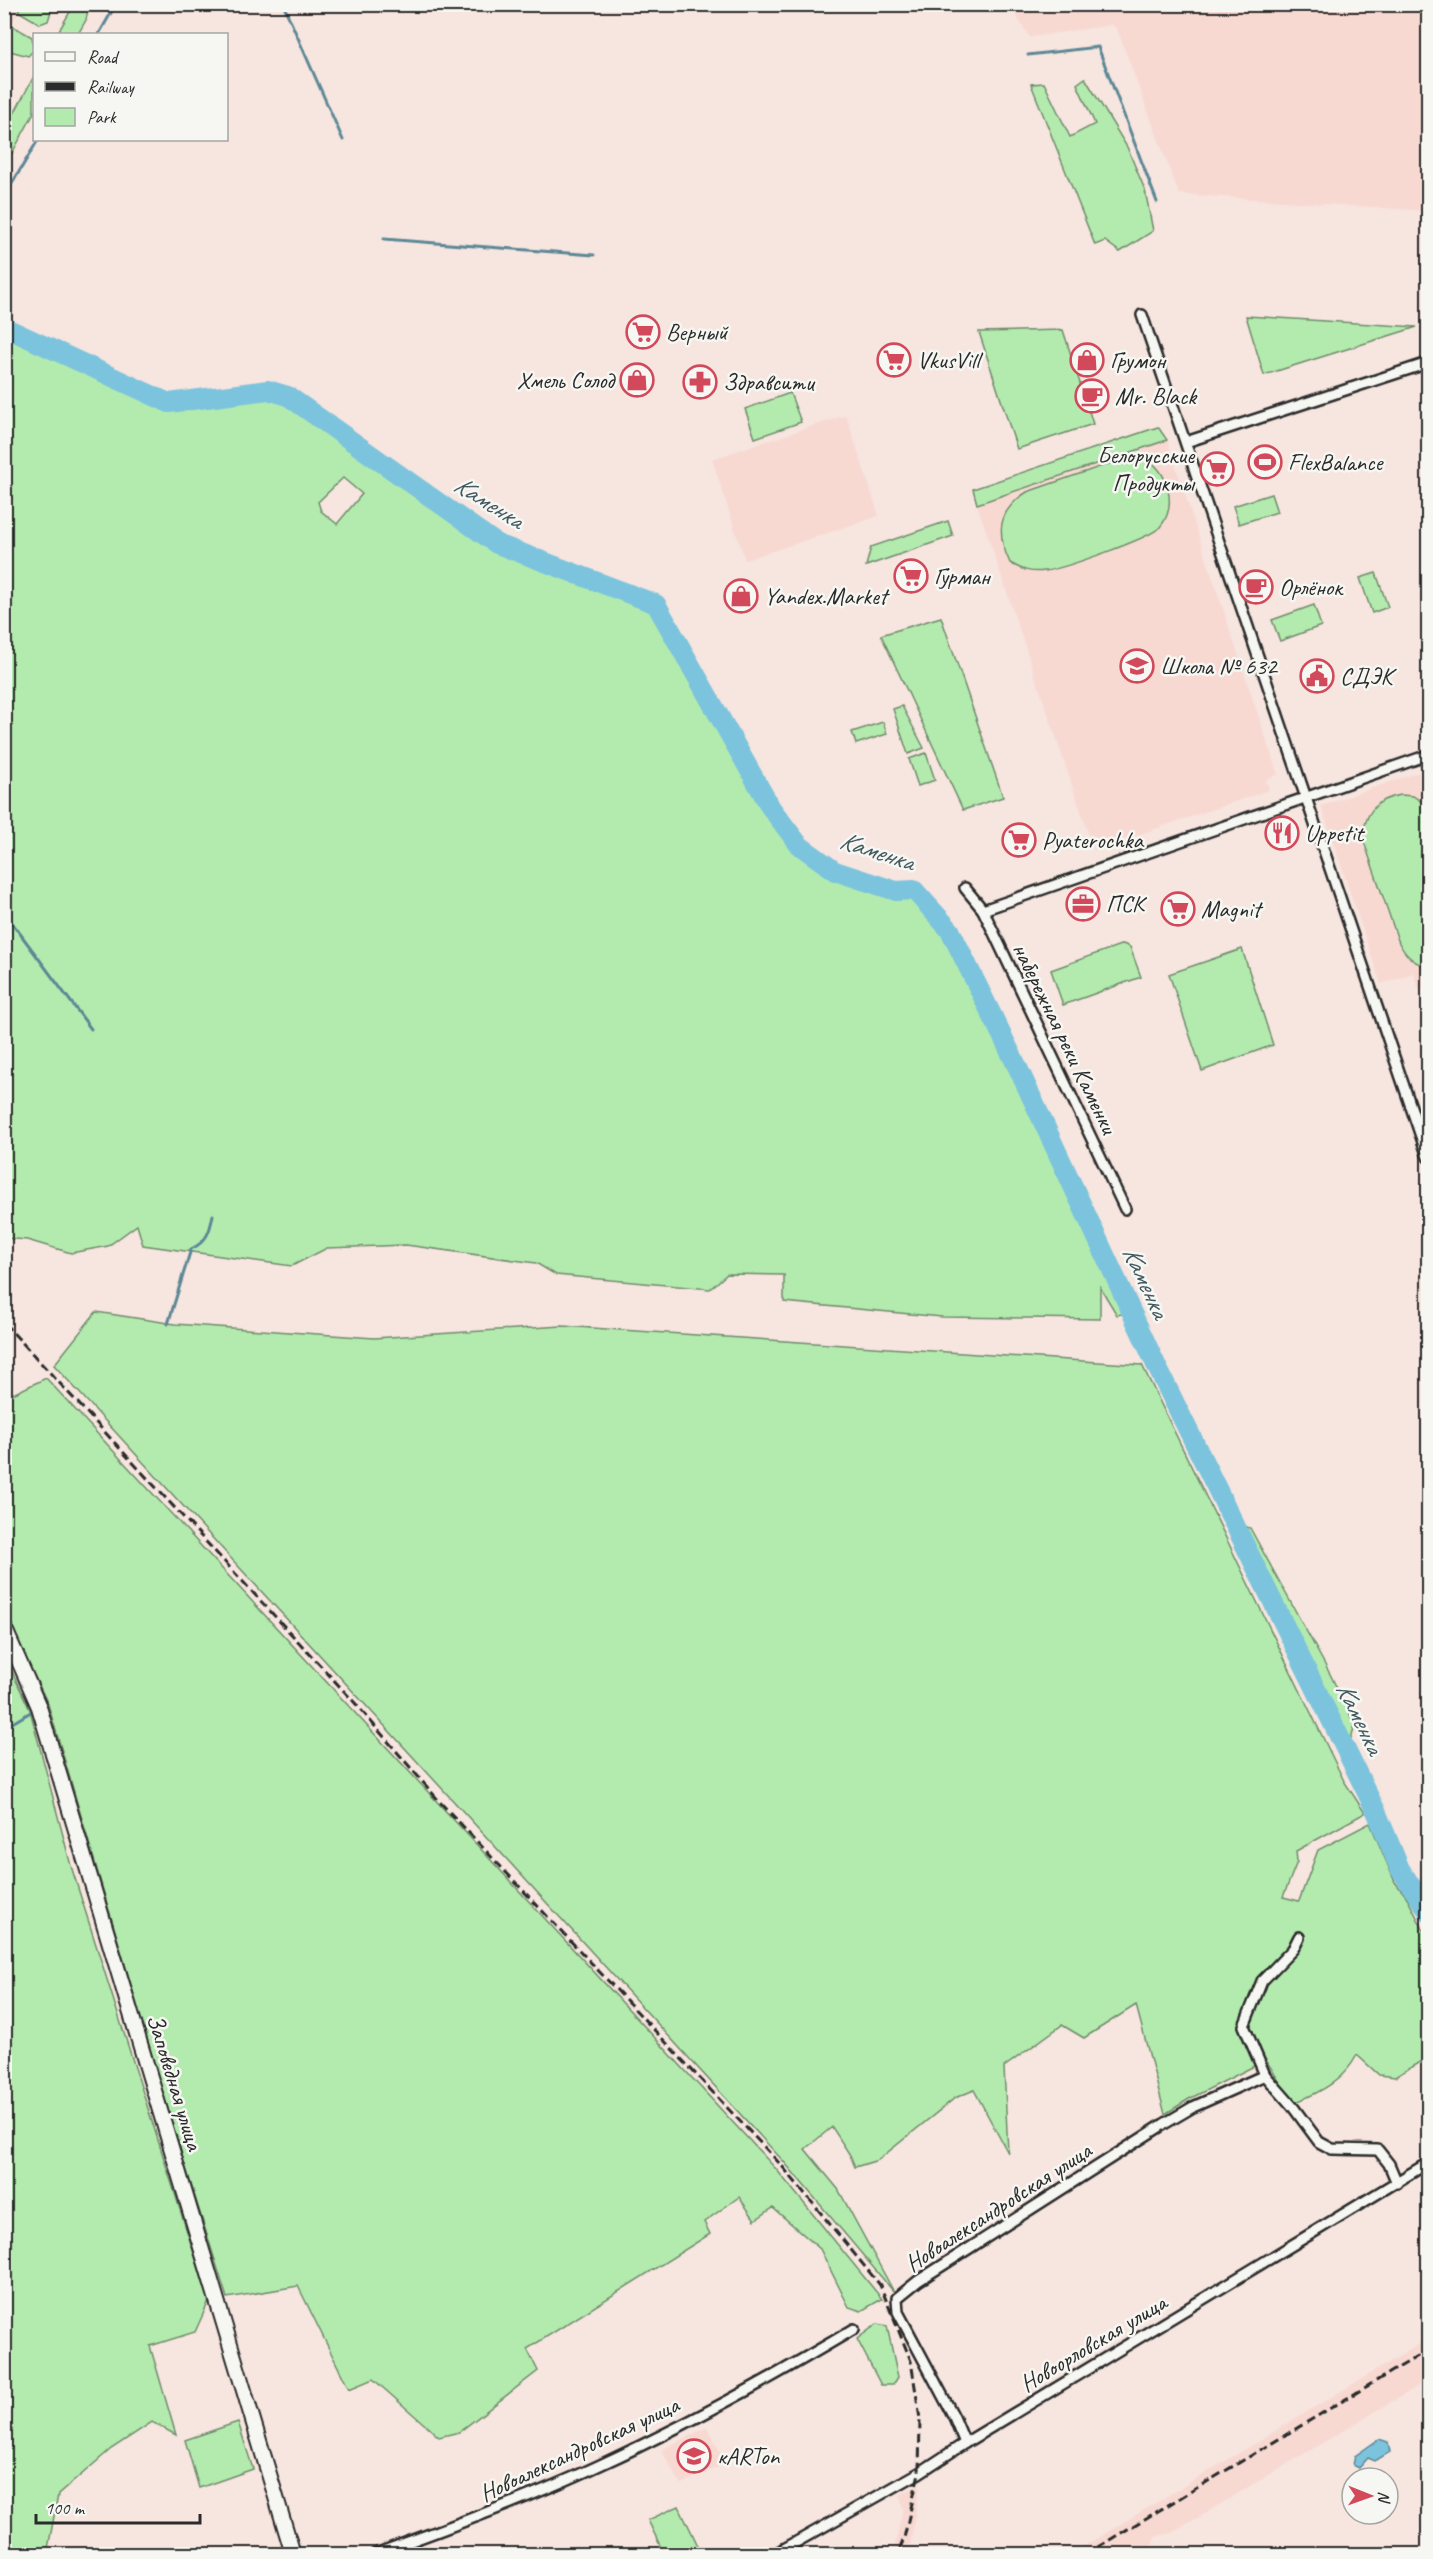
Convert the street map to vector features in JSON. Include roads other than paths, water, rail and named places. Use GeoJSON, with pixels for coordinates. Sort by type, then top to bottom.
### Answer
{"type":"FeatureCollection","features":[{"type":"Feature","properties":{"kind":"street"},"geometry":{"type":"LineString","coordinates":[[1142,315],[1428,1156]]}},
{"type":"Feature","properties":{"kind":"street"},"geometry":{"type":"LineString","coordinates":[[1186,442],[1428,363]]}},
{"type":"Feature","properties":{"kind":"street"},"geometry":{"type":"LineString","coordinates":[[983,910],[1428,754]]}},
{"type":"Feature","properties":{"kind":"street","name":"набережная реки Каменки"},"geometry":{"type":"LineString","coordinates":[[965,888],[983,910],[1125,1209]]}},
{"type":"Feature","properties":{"kind":"street","name":"Заповедная улица"},"geometry":{"type":"LineString","coordinates":[[4,1627],[39,1707],[293,2554]]}},
{"type":"Feature","properties":{"kind":"street"},"geometry":{"type":"LineString","coordinates":[[1299,1936],[1293,1949],[1262,1981],[1244,2026],[1265,2075],[1319,2142],[1332,2149],[1378,2150],[1389,2164],[1396,2183]]}},
{"type":"Feature","properties":{"kind":"street","name":"Новоалександровская улица"},"geometry":{"type":"LineString","coordinates":[[965,2443],[954,2417],[898,2312],[897,2298],[918,2280],[1164,2124],[1193,2107],[1265,2075]]}},
{"type":"Feature","properties":{"kind":"street","name":"Новоорловская улица"},"geometry":{"type":"LineString","coordinates":[[775,2554],[919,2473],[1428,2163]]}},
{"type":"Feature","properties":{"kind":"street","name":"Новоалександровская улица"},"geometry":{"type":"LineString","coordinates":[[375,2554],[500,2509],[600,2465],[744,2392],[854,2329]]}},
{"type":"Feature","properties":{"kind":"water"},"geometry":{"type":"Polygon","coordinates":[[[1379,2439],[1388,2442],[1390,2452],[1375,2461],[1368,2458],[1361,2466],[1355,2466],[1353,2465],[1355,2456],[1379,2439]]]}},
{"type":"Feature","properties":{"kind":"waterway"},"geometry":{"type":"LineString","coordinates":[[100,33],[116,4]]}},
{"type":"Feature","properties":{"kind":"waterway"},"geometry":{"type":"LineString","coordinates":[[283,4],[343,140]]}},
{"type":"Feature","properties":{"kind":"waterway"},"geometry":{"type":"LineString","coordinates":[[1028,55],[1098,47],[1157,202]]}},
{"type":"Feature","properties":{"kind":"waterway"},"geometry":{"type":"LineString","coordinates":[[4,197],[37,141]]}},
{"type":"Feature","properties":{"kind":"waterway"},"geometry":{"type":"LineString","coordinates":[[384,239],[594,255]]}},
{"type":"Feature","properties":{"kind":"waterway","name":"Каменка"},"geometry":{"type":"LineString","coordinates":[[4,327],[169,403],[268,390],[288,396],[497,544],[656,604],[771,808],[799,845],[835,871],[896,891],[914,890],[950,930],[1018,1068],[1158,1369],[1376,1811],[1400,1869],[1428,1911]]}},
{"type":"Feature","properties":{"kind":"waterway"},"geometry":{"type":"LineString","coordinates":[[4,912],[91,1029]]}},
{"type":"Feature","properties":{"kind":"waterway"},"geometry":{"type":"LineString","coordinates":[[168,1324],[191,1249],[201,1243],[207,1235],[213,1215]]}},
{"type":"Feature","properties":{"kind":"waterway"},"geometry":{"type":"LineString","coordinates":[[4,1728],[34,1710]]}},
{"type":"Feature","properties":{"kind":"railway"},"geometry":{"type":"LineString","coordinates":[[4,1323],[355,1703],[440,1802],[782,2166],[880,2285],[911,2361],[920,2419],[919,2473],[898,2554]]}},
{"type":"Feature","properties":{"kind":"railway"},"geometry":{"type":"LineString","coordinates":[[1086,2554],[1428,2350]]}},
{"type":"Feature","properties":{"kind":"place","name":"Верный"},"geometry":{"type":"Point","coordinates":[643,332]}},
{"type":"Feature","properties":{"kind":"place","name":"VkusVill"},"geometry":{"type":"Point","coordinates":[894,360]}},
{"type":"Feature","properties":{"kind":"place","name":"Грумон"},"geometry":{"type":"Point","coordinates":[1087,360]}},
{"type":"Feature","properties":{"kind":"place","name":"Хмель Солод"},"geometry":{"type":"Point","coordinates":[637,380]}},
{"type":"Feature","properties":{"kind":"place","name":"Здравсити"},"geometry":{"type":"Point","coordinates":[700,382]}},
{"type":"Feature","properties":{"kind":"place","name":"Mr. Black"},"geometry":{"type":"Point","coordinates":[1092,396]}},
{"type":"Feature","properties":{"kind":"place","name":"FlexBalance"},"geometry":{"type":"Point","coordinates":[1265,462]}},
{"type":"Feature","properties":{"kind":"place","name":"Белорусские Продукты"},"geometry":{"type":"Point","coordinates":[1217,469]}},
{"type":"Feature","properties":{"kind":"place","name":"Гурман"},"geometry":{"type":"Point","coordinates":[911,576]}},
{"type":"Feature","properties":{"kind":"place","name":"Орлёнок"},"geometry":{"type":"Point","coordinates":[1256,587]}},
{"type":"Feature","properties":{"kind":"place","name":"Yandex.Market"},"geometry":{"type":"Point","coordinates":[741,596]}},
{"type":"Feature","properties":{"kind":"place","name":"Школа № 632"},"geometry":{"type":"Point","coordinates":[1137,666]}},
{"type":"Feature","properties":{"kind":"place","name":"СДЭК"},"geometry":{"type":"Point","coordinates":[1317,676]}},
{"type":"Feature","properties":{"kind":"place","name":"Uppetit"},"geometry":{"type":"Point","coordinates":[1282,833]}},
{"type":"Feature","properties":{"kind":"place","name":"Pyaterochka"},"geometry":{"type":"Point","coordinates":[1019,840]}},
{"type":"Feature","properties":{"kind":"place","name":"ПСК"},"geometry":{"type":"Point","coordinates":[1083,904]}},
{"type":"Feature","properties":{"kind":"place","name":"Magnit"},"geometry":{"type":"Point","coordinates":[1178,909]}},
{"type":"Feature","properties":{"kind":"place","name":"кARTon"},"geometry":{"type":"Point","coordinates":[694,2456]}}]}
